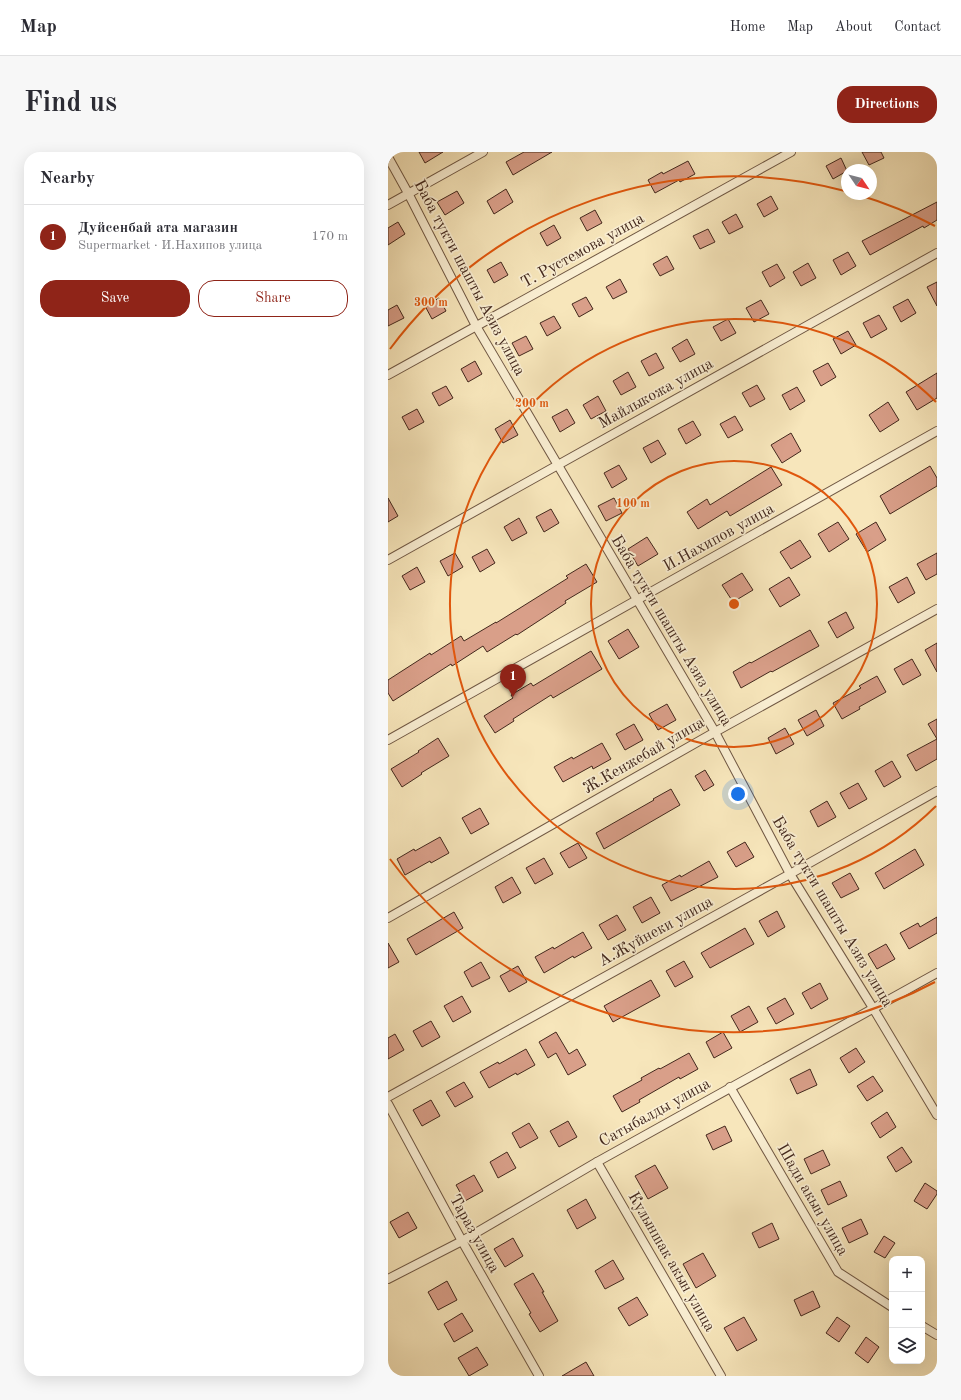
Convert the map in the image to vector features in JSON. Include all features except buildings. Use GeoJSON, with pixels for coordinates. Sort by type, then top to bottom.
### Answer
{"type":"FeatureCollection","features":[{"type":"Feature","properties":{"kind":"street"},"geometry":{"type":"LineString","coordinates":[[388,205],[483,152]]}},
{"type":"Feature","properties":{"kind":"street","name":"Т. Рустемова улица"},"geometry":{"type":"LineString","coordinates":[[388,375],[791,152]]}},
{"type":"Feature","properties":{"kind":"street","name":"Баба тукти шашты Азиз улица"},"geometry":{"type":"LineString","coordinates":[[388,158],[476,326],[715,732],[790,874],[937,1115]]}},
{"type":"Feature","properties":{"kind":"street","name":"Майлыкожа улица"},"geometry":{"type":"LineString","coordinates":[[388,560],[937,253]]}},
{"type":"Feature","properties":{"kind":"street","name":"И.Нахипов улица"},"geometry":{"type":"LineString","coordinates":[[388,740],[937,431]]}},
{"type":"Feature","properties":{"kind":"street","name":"Ж.Кенжебай улица"},"geometry":{"type":"LineString","coordinates":[[388,918],[715,732],[937,609]]}},
{"type":"Feature","properties":{"kind":"street","name":"А.Жуйнеки улица"},"geometry":{"type":"LineString","coordinates":[[388,1097],[790,874],[937,790]]}},
{"type":"Feature","properties":{"kind":"street","name":"Сатыбалды улица"},"geometry":{"type":"LineString","coordinates":[[388,1279],[462,1241],[597,1162],[937,973]]}},
{"type":"Feature","properties":{"kind":"street","name":"Шади акын улица"},"geometry":{"type":"LineString","coordinates":[[730,1087],[838,1272],[889,1304]]}},
{"type":"Feature","properties":{"kind":"street","name":"Тараз улица"},"geometry":{"type":"LineString","coordinates":[[388,1104],[462,1241],[539,1376]]}},
{"type":"Feature","properties":{"kind":"street","name":"Кулыншак акын улица"},"geometry":{"type":"LineString","coordinates":[[597,1162],[721,1376]]}},
{"type":"Feature","properties":{"kind":"street"},"geometry":{"type":"LineString","coordinates":[[925,1328],[937,1335]]}},
{"type":"Feature","properties":{"kind":"place","name":"Дуйсенбай ата магазин"},"geometry":{"type":"Point","coordinates":[513,697]}}]}
